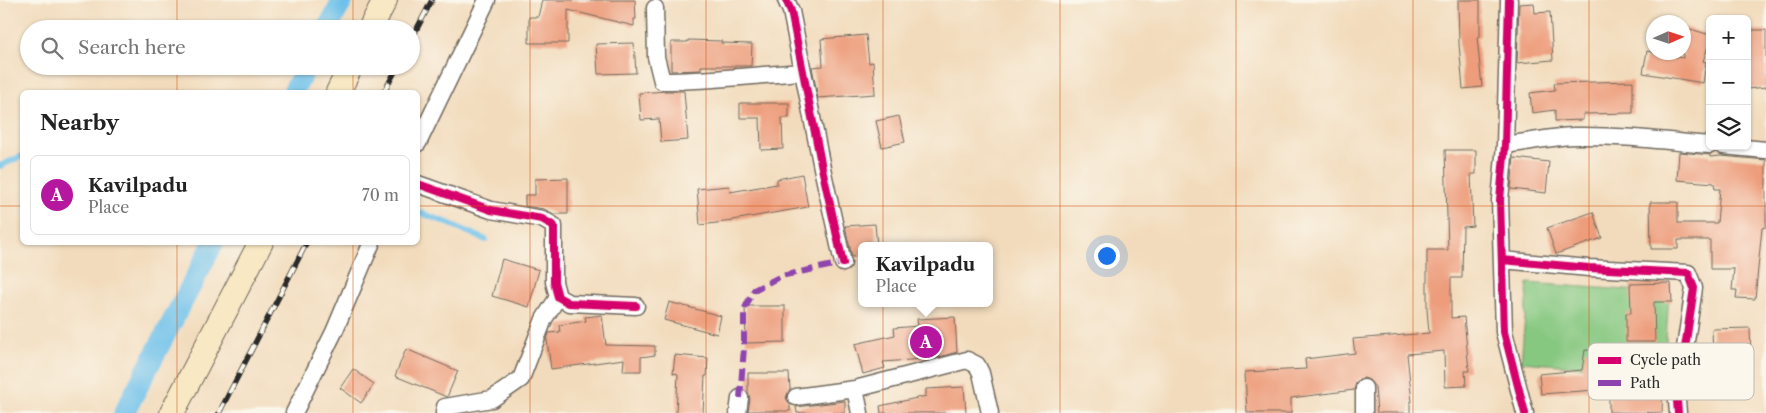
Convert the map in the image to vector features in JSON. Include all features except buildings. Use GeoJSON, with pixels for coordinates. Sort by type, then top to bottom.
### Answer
{"type":"FeatureCollection","features":[{"type":"Feature","properties":{"kind":"main road"},"geometry":{"type":"LineString","coordinates":[[375,20],[385,0]]}},
{"type":"Feature","properties":{"kind":"main road"},"geometry":{"type":"LineString","coordinates":[[339,90],[346,75]]}},
{"type":"Feature","properties":{"kind":"main road"},"geometry":{"type":"LineString","coordinates":[[172,413],[259,245]]}},
{"type":"Feature","properties":{"kind":"street"},"geometry":{"type":"LineString","coordinates":[[420,139],[487,0]]}},
{"type":"Feature","properties":{"kind":"street"},"geometry":{"type":"LineString","coordinates":[[786,0],[791,12],[842,263]]}},
{"type":"Feature","properties":{"kind":"street"},"geometry":{"type":"LineString","coordinates":[[1509,0],[1505,145],[1500,200],[1504,332],[1525,413]]}},
{"type":"Feature","properties":{"kind":"street"},"geometry":{"type":"LineString","coordinates":[[655,8],[656,57],[662,81],[690,81],[803,72]]}},
{"type":"Feature","properties":{"kind":"street"},"geometry":{"type":"LineString","coordinates":[[1505,145],[1573,136],[1617,137],[1706,145]]}},
{"type":"Feature","properties":{"kind":"street"},"geometry":{"type":"LineString","coordinates":[[1751,149],[1766,150]]}},
{"type":"Feature","properties":{"kind":"street"},"geometry":{"type":"LineString","coordinates":[[420,185],[491,210],[542,220],[554,226],[554,282],[558,297],[569,303],[636,306]]}},
{"type":"Feature","properties":{"kind":"street"},"geometry":{"type":"LineString","coordinates":[[294,413],[334,332],[371,245]]}},
{"type":"Feature","properties":{"kind":"street"},"geometry":{"type":"LineString","coordinates":[[1502,260],[1589,268],[1688,273],[1694,288],[1686,343]]}},
{"type":"Feature","properties":{"kind":"street"},"geometry":{"type":"LineString","coordinates":[[444,413],[445,407],[492,400],[521,379],[544,319],[558,297]]}},
{"type":"Feature","properties":{"kind":"street"},"geometry":{"type":"LineString","coordinates":[[796,397],[855,389],[967,360],[977,365],[981,373],[990,413]]}},
{"type":"Feature","properties":{"kind":"street"},"geometry":{"type":"LineString","coordinates":[[1364,388],[1364,413]]}},
{"type":"Feature","properties":{"kind":"street"},"geometry":{"type":"LineString","coordinates":[[855,389],[860,413]]}},
{"type":"Feature","properties":{"kind":"street"},"geometry":{"type":"LineString","coordinates":[[1677,400],[1678,413]]}},
{"type":"Feature","properties":{"kind":"green space"},"geometry":{"type":"Polygon","coordinates":[[[1528,283],[1669,293],[1666,343],[1588,343],[1588,367],[1521,362],[1528,283]]]}},
{"type":"Feature","properties":{"kind":"waterway"},"geometry":{"type":"LineString","coordinates":[[332,20],[343,0]]}},
{"type":"Feature","properties":{"kind":"waterway"},"geometry":{"type":"LineString","coordinates":[[294,90],[302,75]]}},
{"type":"Feature","properties":{"kind":"waterway"},"geometry":{"type":"LineString","coordinates":[[0,166],[20,157]]}},
{"type":"Feature","properties":{"kind":"waterway"},"geometry":{"type":"LineString","coordinates":[[420,213],[486,240]]}},
{"type":"Feature","properties":{"kind":"waterway"},"geometry":{"type":"LineString","coordinates":[[124,413],[212,245]]}},
{"type":"Feature","properties":{"kind":"railway"},"geometry":{"type":"LineString","coordinates":[[420,23],[432,0]]}},
{"type":"Feature","properties":{"kind":"railway"},"geometry":{"type":"LineString","coordinates":[[385,90],[393,75]]}},
{"type":"Feature","properties":{"kind":"railway"},"geometry":{"type":"LineString","coordinates":[[219,413],[305,245]]}},
{"type":"Feature","properties":{"kind":"marked path"},"geometry":{"type":"LineString","coordinates":[[740,398],[744,348],[744,310],[754,290],[781,276],[843,263]]}},
{"type":"Feature","properties":{"kind":"cycle path"},"geometry":{"type":"LineString","coordinates":[[786,0],[791,11],[843,263]]}},
{"type":"Feature","properties":{"kind":"cycle path"},"geometry":{"type":"LineString","coordinates":[[1509,0],[1505,145],[1500,200],[1504,332],[1525,413]]}},
{"type":"Feature","properties":{"kind":"cycle path"},"geometry":{"type":"LineString","coordinates":[[420,185],[491,210],[542,219],[554,226],[554,282],[558,297],[569,303],[636,306]]}},
{"type":"Feature","properties":{"kind":"cycle path"},"geometry":{"type":"LineString","coordinates":[[1502,260],[1589,268],[1688,273],[1694,288],[1686,343]]}},
{"type":"Feature","properties":{"kind":"cycle path"},"geometry":{"type":"LineString","coordinates":[[1677,400],[1678,413]]}},
{"type":"Feature","properties":{"kind":"place","name":"Kavilpadu"},"geometry":{"type":"Point","coordinates":[926,342]}}]}
